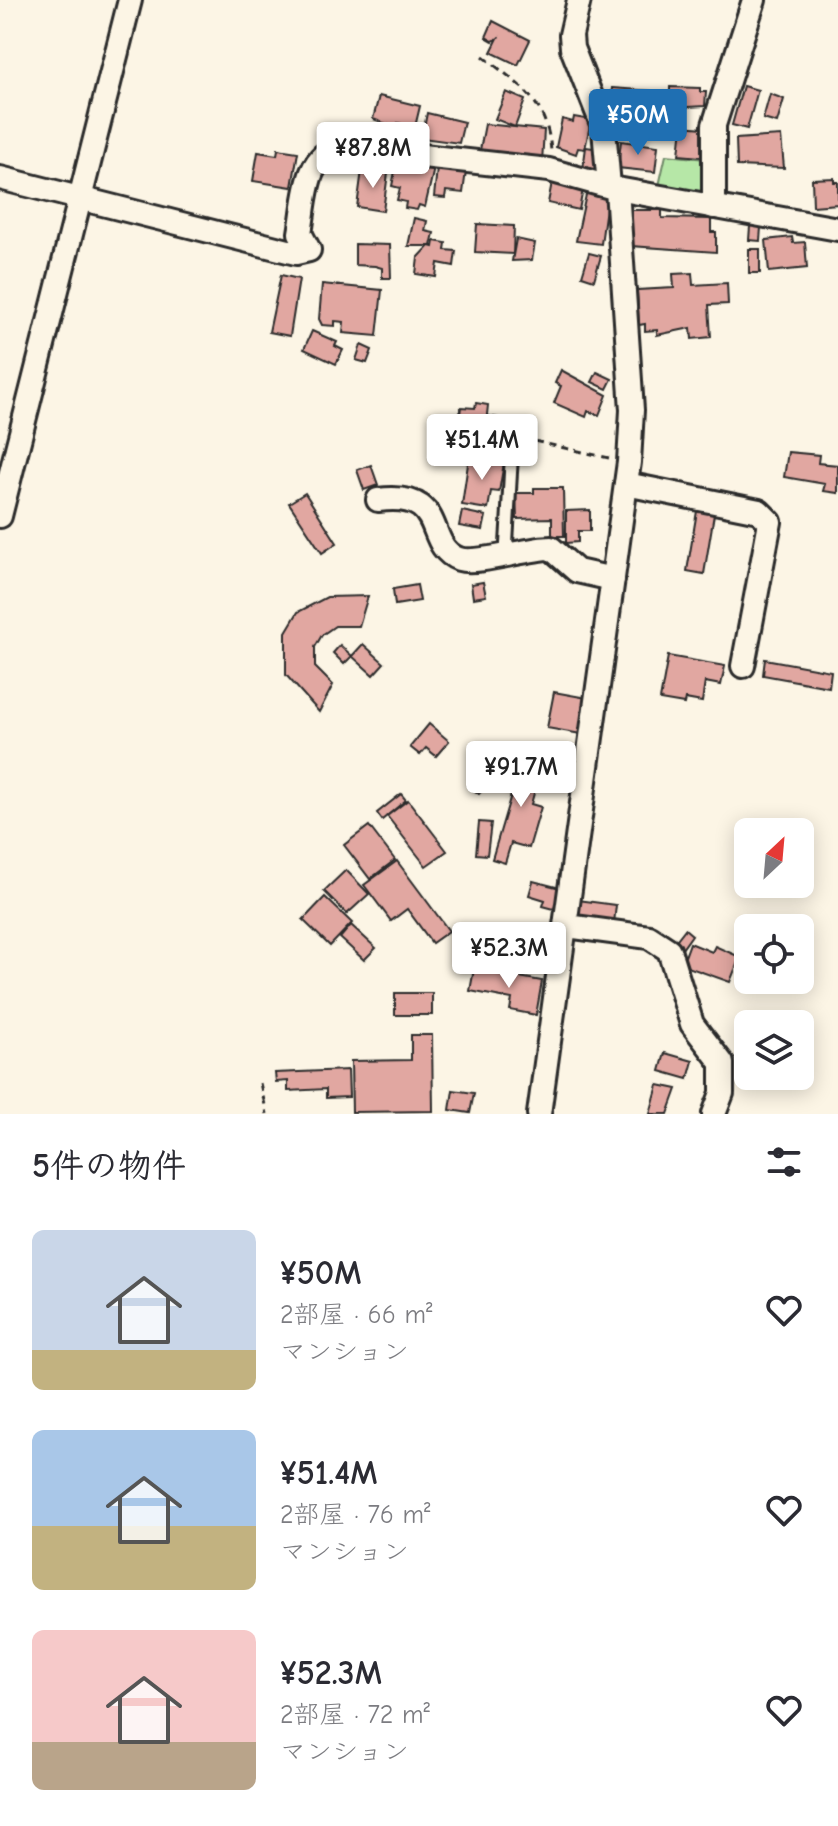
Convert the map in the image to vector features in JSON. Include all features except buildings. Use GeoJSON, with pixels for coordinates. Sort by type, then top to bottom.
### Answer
{"type":"FeatureCollection","features":[{"type":"Feature","properties":{"kind":"street"},"geometry":{"type":"LineString","coordinates":[[0,516],[130,0]]}},
{"type":"Feature","properties":{"kind":"street"},"geometry":{"type":"LineString","coordinates":[[539,1114],[613,579],[632,410],[613,188],[604,129],[572,48],[571,35],[579,0]]}},
{"type":"Feature","properties":{"kind":"street"},"geometry":{"type":"LineString","coordinates":[[714,207],[714,125],[754,0]]}},
{"type":"Feature","properties":{"kind":"street"},"geometry":{"type":"LineString","coordinates":[[0,178],[296,253],[309,250],[300,233],[315,161],[325,151],[341,147],[553,171],[613,188],[838,229]]}},
{"type":"Feature","properties":{"kind":"street"},"geometry":{"type":"LineString","coordinates":[[627,473],[759,511],[770,522],[743,666]]}},
{"type":"Feature","properties":{"kind":"street"},"geometry":{"type":"LineString","coordinates":[[378,500],[410,499],[426,511],[449,554],[463,560],[551,548],[577,571],[613,579]]}},
{"type":"Feature","properties":{"kind":"street"},"geometry":{"type":"LineString","coordinates":[[567,926],[649,937],[669,950],[692,1024],[722,1063],[722,1093],[714,1114]]}},
{"type":"Feature","properties":{"kind":"lane"},"geometry":{"type":"LineString","coordinates":[[506,553],[511,464]]}},
{"type":"Feature","properties":{"kind":"lane"},"geometry":{"type":"LineString","coordinates":[[461,947],[562,964]]}},
{"type":"Feature","properties":{"kind":"path"},"geometry":{"type":"LineString","coordinates":[[483,56],[537,104],[549,123],[553,171]]}},
{"type":"Feature","properties":{"kind":"path"},"geometry":{"type":"LineString","coordinates":[[534,441],[627,473]]}},
{"type":"Feature","properties":{"kind":"path"},"geometry":{"type":"LineString","coordinates":[[260,1083],[267,1114]]}},
{"type":"Feature","properties":{"kind":"green space"},"geometry":{"type":"Polygon","coordinates":[[[666,155],[706,159],[708,199],[658,190],[666,155]]]}}]}
